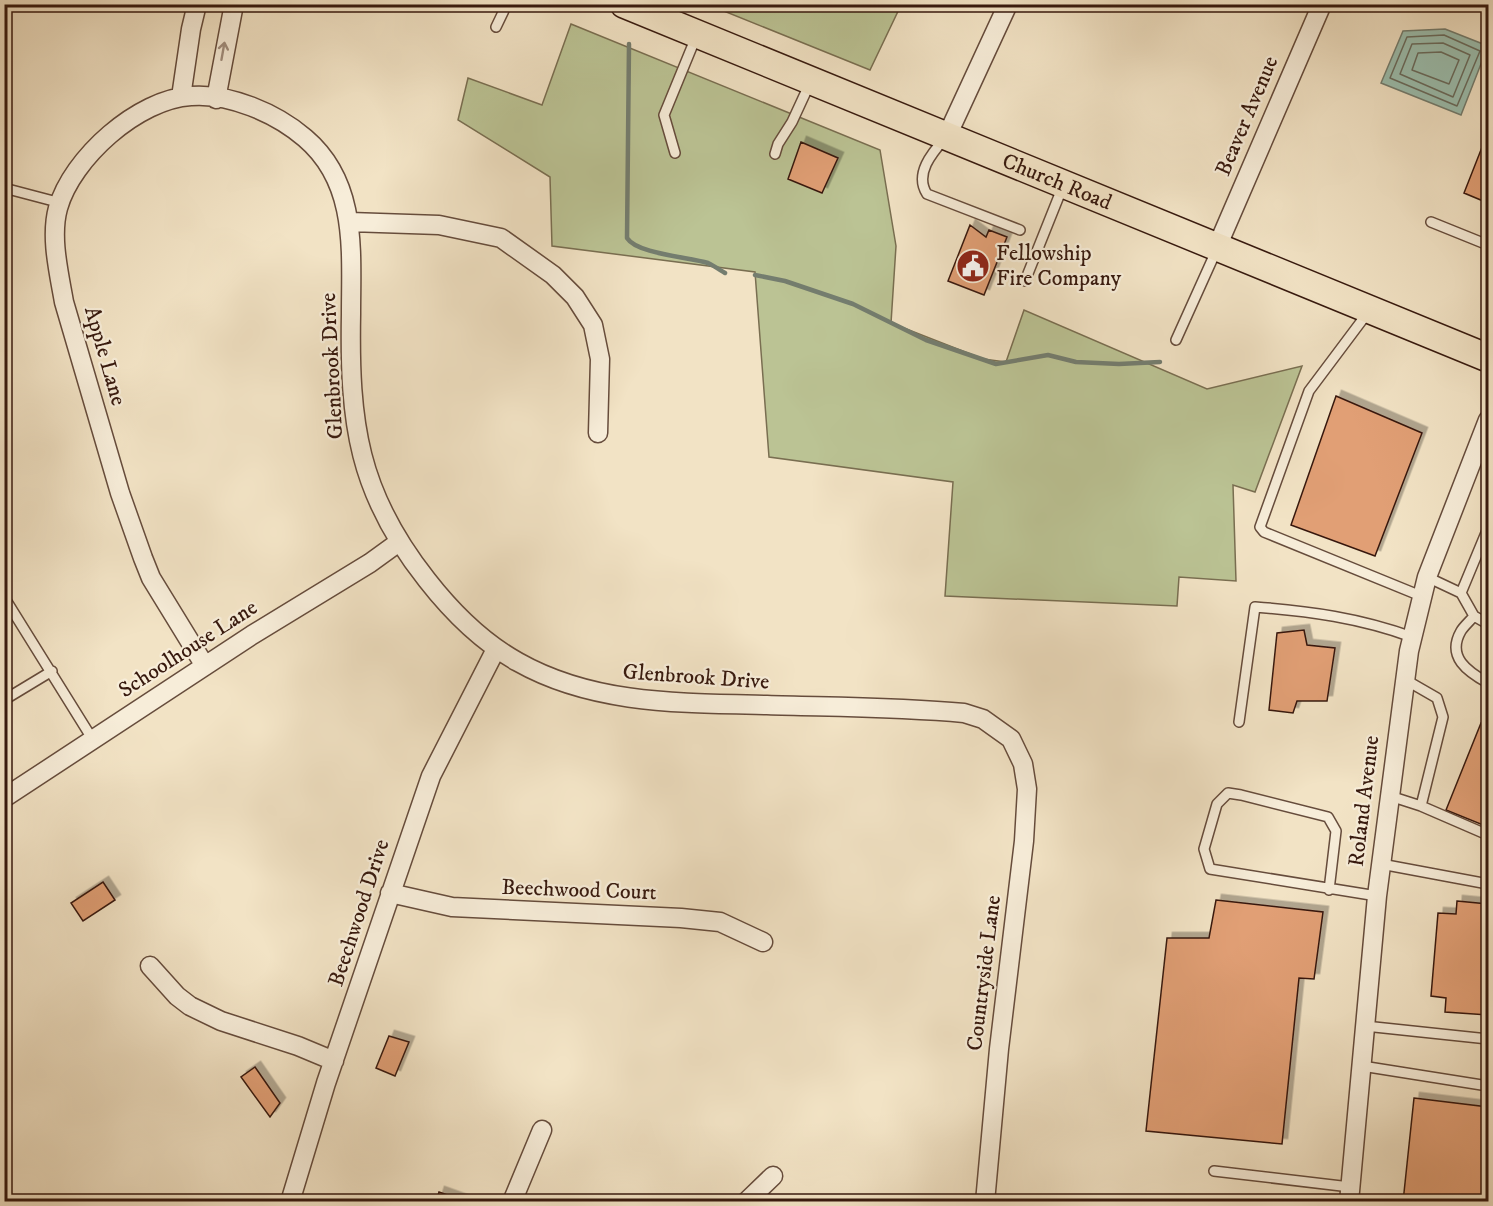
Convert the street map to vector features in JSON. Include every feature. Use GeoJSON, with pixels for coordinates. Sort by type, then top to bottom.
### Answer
{"type":"FeatureCollection","features":[{"type":"Feature","properties":{"kind":"main road","name":"Church Road"},"geometry":{"type":"LineString","coordinates":[[624,4],[670,18],[697,34],[811,81],[1370,309],[1484,351]]}},
{"type":"Feature","properties":{"kind":"street"},"geometry":{"type":"LineString","coordinates":[[181,97],[197,4]]}},
{"type":"Feature","properties":{"kind":"street"},"geometry":{"type":"LineString","coordinates":[[216,99],[234,4]]}},
{"type":"Feature","properties":{"kind":"street"},"geometry":{"type":"LineString","coordinates":[[946,136],[1008,4]]}},
{"type":"Feature","properties":{"kind":"street","name":"Beaver Avenue"},"geometry":{"type":"LineString","coordinates":[[1218,247],[1322,4]]}},
{"type":"Feature","properties":{"kind":"street","name":"Glenbrook Drive"},"geometry":{"type":"LineString","coordinates":[[181,97],[196,95],[262,111],[294,129],[309,141],[333,172],[342,190],[350,222],[351,354],[356,423],[371,488],[399,542],[442,599],[470,628],[496,649],[520,664],[560,681],[625,698],[718,705],[964,713],[998,728],[1018,751]]}},
{"type":"Feature","properties":{"kind":"street","name":"Apple Lane"},"geometry":{"type":"LineString","coordinates":[[181,97],[155,106],[118,127],[86,158],[72,176],[58,210],[57,262],[64,302],[120,493],[151,578],[205,666]]}},
{"type":"Feature","properties":{"kind":"street"},"geometry":{"type":"LineString","coordinates":[[350,222],[439,225],[501,238],[553,275],[575,297],[593,325],[600,359],[598,434]]}},
{"type":"Feature","properties":{"kind":"street","name":"Roland Avenue"},"geometry":{"type":"LineString","coordinates":[[1350,1194],[1377,896],[1404,679],[1427,577],[1483,445],[1488,420]]}},
{"type":"Feature","properties":{"kind":"street","name":"Schoolhouse Lane"},"geometry":{"type":"LineString","coordinates":[[4,798],[399,542]]}},
{"type":"Feature","properties":{"kind":"street","name":"Beechwood Drive"},"geometry":{"type":"LineString","coordinates":[[290,1202],[334,1060],[431,776],[496,649]]}},
{"type":"Feature","properties":{"kind":"street","name":"Countryside Lane"},"geometry":{"type":"LineString","coordinates":[[985,1202],[999,1050],[1025,822],[1026,775],[1018,751]]}},
{"type":"Feature","properties":{"kind":"street","name":"Beechwood Court"},"geometry":{"type":"LineString","coordinates":[[390,893],[452,907],[681,918],[720,922],[763,942]]}},
{"type":"Feature","properties":{"kind":"street"},"geometry":{"type":"LineString","coordinates":[[150,966],[177,996],[190,1006],[221,1021],[334,1060]]}},
{"type":"Feature","properties":{"kind":"street"},"geometry":{"type":"LineString","coordinates":[[512,1202],[542,1130]]}},
{"type":"Feature","properties":{"kind":"street"},"geometry":{"type":"LineString","coordinates":[[746,1202],[773,1176]]}},
{"type":"Feature","properties":{"kind":"lane"},"geometry":{"type":"LineString","coordinates":[[496,27],[507,4]]}},
{"type":"Feature","properties":{"kind":"lane"},"geometry":{"type":"LineString","coordinates":[[675,153],[664,115],[697,34]]}},
{"type":"Feature","properties":{"kind":"lane"},"geometry":{"type":"LineString","coordinates":[[775,154],[811,81]]}},
{"type":"Feature","properties":{"kind":"lane"},"geometry":{"type":"LineString","coordinates":[[946,136],[926,164],[922,180],[927,194],[1020,230]]}},
{"type":"Feature","properties":{"kind":"lane"},"geometry":{"type":"LineString","coordinates":[[1025,281],[1064,184]]}},
{"type":"Feature","properties":{"kind":"lane"},"geometry":{"type":"LineString","coordinates":[[4,188],[61,203]]}},
{"type":"Feature","properties":{"kind":"lane"},"geometry":{"type":"LineString","coordinates":[[1431,222],[1488,245]]}},
{"type":"Feature","properties":{"kind":"lane"},"geometry":{"type":"LineString","coordinates":[[1176,340],[1218,247]]}},
{"type":"Feature","properties":{"kind":"lane"},"geometry":{"type":"LineString","coordinates":[[1370,309],[1309,391],[1260,527],[1264,532],[1421,596]]}},
{"type":"Feature","properties":{"kind":"lane"},"geometry":{"type":"LineString","coordinates":[[1461,593],[1488,528]]}},
{"type":"Feature","properties":{"kind":"lane"},"geometry":{"type":"LineString","coordinates":[[1427,577],[1461,593],[1474,616],[1488,624]]}},
{"type":"Feature","properties":{"kind":"lane"},"geometry":{"type":"LineString","coordinates":[[4,597],[93,740]]}},
{"type":"Feature","properties":{"kind":"lane"},"geometry":{"type":"LineString","coordinates":[[1239,722],[1255,607],[1322,612],[1381,626],[1412,638]]}},
{"type":"Feature","properties":{"kind":"lane"},"geometry":{"type":"LineString","coordinates":[[1474,616],[1461,632],[1455,650],[1460,664],[1488,683]]}},
{"type":"Feature","properties":{"kind":"lane"},"geometry":{"type":"LineString","coordinates":[[4,700],[51,671]]}},
{"type":"Feature","properties":{"kind":"lane"},"geometry":{"type":"LineString","coordinates":[[1404,679],[1437,698],[1442,707],[1443,717],[1421,806]]}},
{"type":"Feature","properties":{"kind":"lane"},"geometry":{"type":"LineString","coordinates":[[1329,890],[1336,831],[1328,817],[1228,793],[1217,804],[1204,849],[1210,869],[1329,890],[1377,896]]}},
{"type":"Feature","properties":{"kind":"lane"},"geometry":{"type":"LineString","coordinates":[[1390,796],[1421,806],[1488,835]]}},
{"type":"Feature","properties":{"kind":"lane"},"geometry":{"type":"LineString","coordinates":[[1381,864],[1488,884]]}},
{"type":"Feature","properties":{"kind":"lane"},"geometry":{"type":"LineString","coordinates":[[1365,1026],[1488,1039]]}},
{"type":"Feature","properties":{"kind":"lane"},"geometry":{"type":"LineString","coordinates":[[1362,1066],[1488,1086]]}},
{"type":"Feature","properties":{"kind":"lane"},"geometry":{"type":"LineString","coordinates":[[1214,1171],[1350,1194]]}},
{"type":"Feature","properties":{"kind":"shaded area"},"geometry":{"type":"Polygon","coordinates":[[[709,5],[901,5],[870,70],[709,5]]]}},
{"type":"Feature","properties":{"kind":"shaded area"},"geometry":{"type":"Polygon","coordinates":[[[571,24],[880,150],[896,246],[891,323],[983,359],[1006,362],[1024,310],[1207,389],[1302,366],[1255,492],[1233,485],[1236,581],[1179,577],[1177,606],[945,596],[953,482],[769,457],[755,272],[552,246],[550,177],[458,120],[468,78],[542,105],[571,24]]]}},
{"type":"Feature","properties":{"kind":"water"},"geometry":{"type":"Polygon","coordinates":[[[1445,29],[1488,46],[1461,115],[1381,83],[1403,31],[1445,29]]]}},
{"type":"Feature","properties":{"kind":"building"},"geometry":{"type":"Polygon","coordinates":[[[1488,132],[1488,203],[1464,193],[1488,132]]]}},
{"type":"Feature","properties":{"kind":"building"},"geometry":{"type":"Polygon","coordinates":[[[801,142],[838,158],[822,193],[788,179],[801,142]]]}},
{"type":"Feature","properties":{"kind":"building"},"geometry":{"type":"Polygon","coordinates":[[[970,225],[986,237],[989,230],[1007,237],[984,295],[948,281],[970,225]]]}},
{"type":"Feature","properties":{"kind":"building"},"geometry":{"type":"Polygon","coordinates":[[[1336,396],[1422,433],[1375,556],[1291,525],[1336,396]]]}},
{"type":"Feature","properties":{"kind":"building"},"geometry":{"type":"Polygon","coordinates":[[[1304,630],[1307,645],[1335,648],[1327,701],[1297,701],[1293,713],[1269,710],[1277,633],[1304,630]]]}},
{"type":"Feature","properties":{"kind":"building"},"geometry":{"type":"Polygon","coordinates":[[[1481,723],[1488,726],[1488,827],[1446,810],[1481,723]]]}},
{"type":"Feature","properties":{"kind":"building"},"geometry":{"type":"Polygon","coordinates":[[[103,882],[115,900],[83,921],[71,903],[103,882]]]}},
{"type":"Feature","properties":{"kind":"building"},"geometry":{"type":"Polygon","coordinates":[[[1216,900],[1323,912],[1314,979],[1299,978],[1282,1144],[1146,1131],[1167,938],[1209,938],[1216,900]]]}},
{"type":"Feature","properties":{"kind":"building"},"geometry":{"type":"Polygon","coordinates":[[[1457,901],[1488,904],[1488,1015],[1445,1012],[1446,998],[1431,996],[1438,913],[1456,914],[1457,901]]]}},
{"type":"Feature","properties":{"kind":"building"},"geometry":{"type":"Polygon","coordinates":[[[389,1036],[409,1042],[395,1076],[376,1068],[389,1036]]]}},
{"type":"Feature","properties":{"kind":"building"},"geometry":{"type":"Polygon","coordinates":[[[255,1067],[280,1103],[270,1117],[241,1077],[255,1067]]]}},
{"type":"Feature","properties":{"kind":"building"},"geometry":{"type":"Polygon","coordinates":[[[1414,1098],[1488,1107],[1488,1202],[1403,1202],[1414,1098]]]}},
{"type":"Feature","properties":{"kind":"building"},"geometry":{"type":"Polygon","coordinates":[[[439,1192],[467,1202],[436,1202],[439,1192]]]}},
{"type":"Feature","properties":{"kind":"waterway"},"geometry":{"type":"LineString","coordinates":[[629,44],[627,238],[641,248],[708,263],[725,273]]}},
{"type":"Feature","properties":{"kind":"waterway"},"geometry":{"type":"LineString","coordinates":[[755,275],[785,281],[853,304],[926,340],[996,364],[1048,355],[1076,362],[1119,364],[1160,362]]}},
{"type":"Feature","properties":{"kind":"place","name":"Fellowship Fire Company"},"geometry":{"type":"Point","coordinates":[973,266]}}]}
